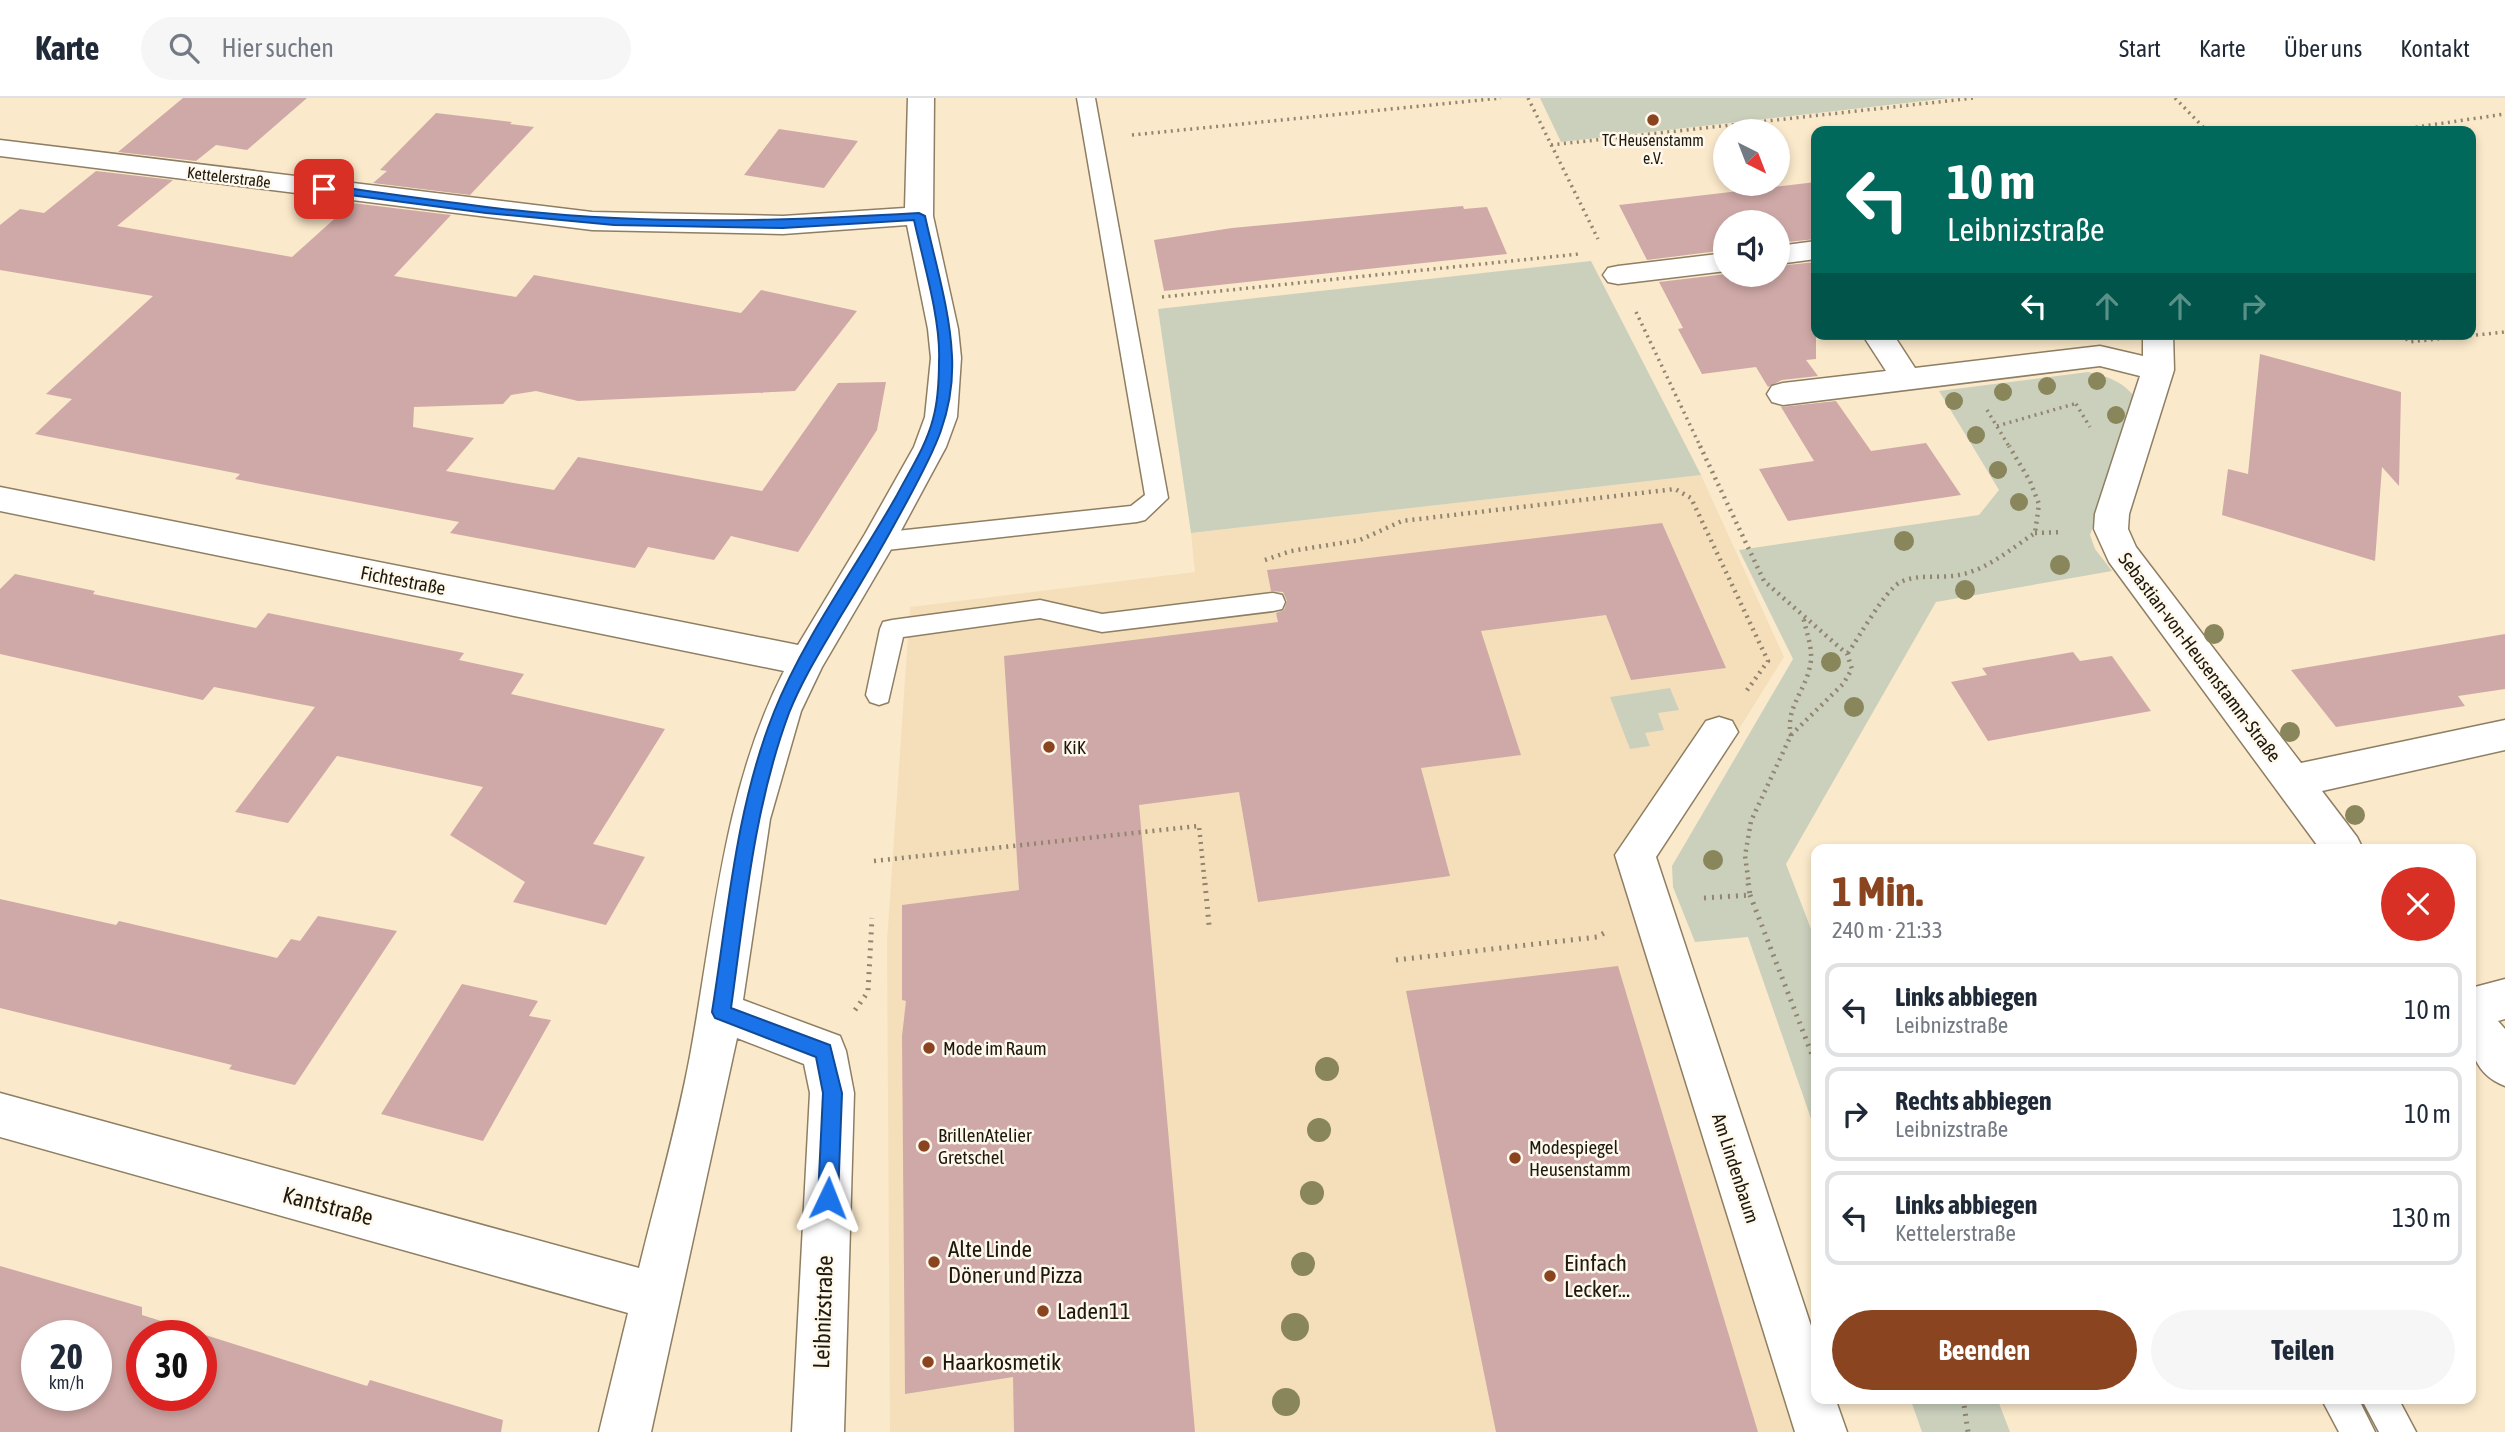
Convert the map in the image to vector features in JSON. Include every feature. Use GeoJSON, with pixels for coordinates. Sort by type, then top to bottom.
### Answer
{"type":"FeatureCollection","features":[{"type":"Feature","properties":{"kind":"street"},"geometry":{"type":"LineString","coordinates":[[625,1432],[721,1012],[750,819],[763,769],[782,711],[807,661],[878,542],[930,447],[942,406],[946,358],[943,329],[919,216],[918,154],[922,98]]}},
{"type":"Feature","properties":{"kind":"street","name":"Kettelerstraße"},"geometry":{"type":"LineString","coordinates":[[0,148],[592,221],[783,225],[919,216]]}},
{"type":"Feature","properties":{"kind":"street"},"geometry":{"type":"LineString","coordinates":[[1790,253],[1811,251]]}},
{"type":"Feature","properties":{"kind":"street"},"geometry":{"type":"LineString","coordinates":[[1611,263],[1713,262]]}},
{"type":"Feature","properties":{"kind":"street"},"geometry":{"type":"LineString","coordinates":[[1881,340],[1906,378]]}},
{"type":"Feature","properties":{"kind":"street","name":"Sebastian-von-Heusenstamm-Straße"},"geometry":{"type":"LineString","coordinates":[[2157,340],[2153,384],[2112,514],[2111,529],[2121,553],[2339,844]]}},
{"type":"Feature","properties":{"kind":"street"},"geometry":{"type":"LineString","coordinates":[[1783,394],[2100,356],[2153,384]]}},
{"type":"Feature","properties":{"kind":"street","name":"Fichtestraße"},"geometry":{"type":"LineString","coordinates":[[0,499],[807,661]]}},
{"type":"Feature","properties":{"kind":"street","name":"Am Lindenbaum"},"geometry":{"type":"LineString","coordinates":[[1719,732],[1635,855],[1811,1401]]}},
{"type":"Feature","properties":{"kind":"street","name":"Sebastian-von-Heusenstamm-Straße"},"geometry":{"type":"LineString","coordinates":[[2292,781],[2505,735]]}},
{"type":"Feature","properties":{"kind":"street"},"geometry":{"type":"LineString","coordinates":[[2476,1007],[2505,999]]}},
{"type":"Feature","properties":{"kind":"street"},"geometry":{"type":"LineString","coordinates":[[721,1012],[824,1051]]}},
{"type":"Feature","properties":{"kind":"street"},"geometry":{"type":"LineString","coordinates":[[2476,1026],[2505,1065]]}},
{"type":"Feature","properties":{"kind":"street","name":"Leibnizstraße"},"geometry":{"type":"LineString","coordinates":[[818,1432],[832,1093],[824,1051]]}},
{"type":"Feature","properties":{"kind":"street","name":"Kantstraße"},"geometry":{"type":"LineString","coordinates":[[0,1115],[657,1297]]}},
{"type":"Feature","properties":{"kind":"street","name":"Am Lindenbaum"},"geometry":{"type":"LineString","coordinates":[[1812,1404],[1821,1432]]}},
{"type":"Feature","properties":{"kind":"lane"},"geometry":{"type":"LineString","coordinates":[[878,542],[1137,514],[1157,498],[1086,98]]}},
{"type":"Feature","properties":{"kind":"lane"},"geometry":{"type":"LineString","coordinates":[[879,695],[892,629],[1040,609],[1102,623],[1273,601]]}},
{"type":"Feature","properties":{"kind":"lane"},"geometry":{"type":"LineString","coordinates":[[2342,1404],[2358,1432]]}},
{"type":"Feature","properties":{"kind":"lane"},"geometry":{"type":"LineString","coordinates":[[2382,1404],[2399,1432]]}},
{"type":"Feature","properties":{"kind":"path"},"geometry":{"type":"LineString","coordinates":[[1093,138],[1501,98]]}},
{"type":"Feature","properties":{"kind":"path"},"geometry":{"type":"LineString","coordinates":[[1528,98],[1611,263],[1763,581],[1847,654],[1852,669],[1843,684],[1791,736],[1751,821],[1745,856],[1750,895],[1811,1052]]}},
{"type":"Feature","properties":{"kind":"path"},"geometry":{"type":"LineString","coordinates":[[1551,145],[1974,98]]}},
{"type":"Feature","properties":{"kind":"path"},"geometry":{"type":"LineString","coordinates":[[2175,98],[2202,126]]}},
{"type":"Feature","properties":{"kind":"path"},"geometry":{"type":"LineString","coordinates":[[2424,126],[2505,114]]}},
{"type":"Feature","properties":{"kind":"path"},"geometry":{"type":"LineString","coordinates":[[1124,301],[1611,263]]}},
{"type":"Feature","properties":{"kind":"path"},"geometry":{"type":"LineString","coordinates":[[2476,335],[2505,332]]}},
{"type":"Feature","properties":{"kind":"path"},"geometry":{"type":"LineString","coordinates":[[2407,340],[2428,340]]}},
{"type":"Feature","properties":{"kind":"path"},"geometry":{"type":"LineString","coordinates":[[1847,654],[1882,601],[1898,583],[1917,577],[1959,575],[1984,566],[2035,533],[2039,504],[2029,481],[1962,371]]}},
{"type":"Feature","properties":{"kind":"path"},"geometry":{"type":"LineString","coordinates":[[1997,426],[2153,384]]}},
{"type":"Feature","properties":{"kind":"path"},"geometry":{"type":"LineString","coordinates":[[1256,563],[1291,551],[1360,540],[1402,521],[1675,489],[1691,498],[1768,661],[1719,732]]}},
{"type":"Feature","properties":{"kind":"path"},"geometry":{"type":"LineString","coordinates":[[1791,736],[1787,724],[1789,713],[1811,664],[1811,650],[1803,615]]}},
{"type":"Feature","properties":{"kind":"path"},"geometry":{"type":"LineString","coordinates":[[874,861],[1199,826],[1209,925]]}},
{"type":"Feature","properties":{"kind":"path"},"geometry":{"type":"LineString","coordinates":[[1396,960],[1597,937],[1652,904],[1750,895]]}},
{"type":"Feature","properties":{"kind":"path"},"geometry":{"type":"LineString","coordinates":[[824,1051],[868,992],[872,918]]}},
{"type":"Feature","properties":{"kind":"path"},"geometry":{"type":"LineString","coordinates":[[1964,1404],[1968,1432]]}},
{"type":"Feature","properties":{"kind":"shaded area"},"geometry":{"type":"Polygon","coordinates":[[[1701,475],[1784,657],[1655,863],[1811,1326],[1811,1404],[1838,1404],[1847,1432],[890,1432],[887,941],[910,607],[1195,572],[1191,533],[1701,475]]]}},
{"type":"Feature","properties":{"kind":"green space","name":"TC Heusenstamm e.V."},"geometry":{"type":"Polygon","coordinates":[[[1540,98],[1950,98],[1764,119],[1713,119],[1713,125],[1561,142],[1540,98]]]}},
{"type":"Feature","properties":{"kind":"green space"},"geometry":{"type":"Polygon","coordinates":[[[1591,261],[1701,475],[1191,533],[1158,309],[1591,261]]]}},
{"type":"Feature","properties":{"kind":"green space"},"geometry":{"type":"Polygon","coordinates":[[[2088,372],[2116,381],[2127,389],[2137,400],[2090,535],[2095,549],[2112,571],[1936,602],[1786,864],[1811,929],[1811,1119],[1748,937],[1695,942],[1673,887],[1672,866],[1793,659],[1739,550],[1979,515],[1999,490],[1939,391],[2088,372]]]}},
{"type":"Feature","properties":{"kind":"green space"},"geometry":{"type":"Polygon","coordinates":[[[1670,688],[1679,710],[1658,713],[1664,730],[1645,733],[1650,746],[1630,749],[1610,697],[1670,688]]]}},
{"type":"Feature","properties":{"kind":"green space"},"geometry":{"type":"Polygon","coordinates":[[[1912,1404],[1999,1404],[2010,1432],[1922,1432],[1912,1404]]]}},
{"type":"Feature","properties":{"kind":"building"},"geometry":{"type":"Polygon","coordinates":[[[183,98],[307,98],[247,150],[216,145],[196,161],[118,152],[183,98]]]}},
{"type":"Feature","properties":{"kind":"building"},"geometry":{"type":"Polygon","coordinates":[[[436,113],[534,127],[470,195],[373,183],[387,171],[380,170],[436,113]]]}},
{"type":"Feature","properties":{"kind":"building"},"geometry":{"type":"Polygon","coordinates":[[[779,129],[858,141],[824,188],[744,175],[779,129]]]}},
{"type":"Feature","properties":{"kind":"building"},"geometry":{"type":"Polygon","coordinates":[[[96,171],[173,180],[117,226],[292,257],[352,203],[451,215],[394,276],[516,297],[534,275],[741,313],[761,290],[857,311],[795,391],[578,401],[536,391],[511,395],[503,404],[414,407],[413,427],[474,438],[446,471],[554,490],[578,457],[762,491],[838,383],[886,382],[877,430],[798,552],[731,536],[714,560],[648,547],[635,568],[450,533],[459,522],[235,479],[240,474],[35,434],[72,399],[46,394],[153,296],[0,270],[0,225],[20,209],[44,213],[96,171]]]}},
{"type":"Feature","properties":{"kind":"building"},"geometry":{"type":"Polygon","coordinates":[[[1811,183],[1811,240],[1790,242],[1790,210],[1713,210],[1713,252],[1647,260],[1619,205],[1713,194],[1790,196],[1790,185],[1811,183]]]}},
{"type":"Feature","properties":{"kind":"building"},"geometry":{"type":"Polygon","coordinates":[[[1463,206],[1464,209],[1487,207],[1507,254],[1164,291],[1154,240],[1232,228],[1463,206]]]}},
{"type":"Feature","properties":{"kind":"building"},"geometry":{"type":"Polygon","coordinates":[[[1811,263],[1811,340],[1816,340],[1816,359],[1806,360],[1818,376],[1782,380],[1768,387],[1756,367],[1702,374],[1678,329],[1683,328],[1659,282],[1713,276],[1713,287],[1790,287],[1790,265],[1811,263]]]}},
{"type":"Feature","properties":{"kind":"building"},"geometry":{"type":"Polygon","coordinates":[[[2260,354],[2401,392],[2399,486],[2382,467],[2375,561],[2222,515],[2228,469],[2248,474],[2260,354]]]}},
{"type":"Feature","properties":{"kind":"building"},"geometry":{"type":"Polygon","coordinates":[[[1836,401],[1871,451],[1926,443],[1961,495],[1788,521],[1759,469],[1814,461],[1781,407],[1836,401]]]}},
{"type":"Feature","properties":{"kind":"building"},"geometry":{"type":"Polygon","coordinates":[[[1662,523],[1726,668],[1631,680],[1606,615],[1481,631],[1521,755],[1421,768],[1450,876],[1258,902],[1239,792],[1139,805],[1195,1432],[1014,1432],[1013,1377],[905,1394],[902,1036],[906,1001],[902,1000],[902,905],[1019,890],[1004,656],[1278,622],[1276,613],[1284,610],[1287,601],[1283,592],[1271,591],[1267,570],[1662,523]]]}},
{"type":"Feature","properties":{"kind":"building"},"geometry":{"type":"Polygon","coordinates":[[[15,574],[95,591],[93,594],[256,628],[268,613],[464,653],[459,660],[524,674],[511,694],[665,729],[593,844],[645,857],[606,925],[513,902],[525,882],[450,835],[483,787],[337,756],[288,823],[235,812],[315,707],[214,687],[203,700],[0,654],[0,589],[15,574]]]}},
{"type":"Feature","properties":{"kind":"building"},"geometry":{"type":"Polygon","coordinates":[[[2505,634],[2505,689],[2458,696],[2465,706],[2336,727],[2291,670],[2505,634]]]}},
{"type":"Feature","properties":{"kind":"building"},"geometry":{"type":"Polygon","coordinates":[[[2073,652],[2080,661],[2112,656],[2151,711],[1988,741],[1951,682],[1987,675],[1982,668],[2073,652]]]}},
{"type":"Feature","properties":{"kind":"building"},"geometry":{"type":"Polygon","coordinates":[[[0,899],[116,925],[119,921],[277,958],[291,939],[300,941],[318,916],[397,931],[295,1085],[229,1069],[232,1065],[0,1008],[0,899]]]}},
{"type":"Feature","properties":{"kind":"building"},"geometry":{"type":"Polygon","coordinates":[[[1618,966],[1758,1432],[1496,1432],[1406,991],[1618,966]]]}},
{"type":"Feature","properties":{"kind":"building"},"geometry":{"type":"Polygon","coordinates":[[[462,984],[538,1001],[529,1016],[551,1020],[483,1141],[381,1114],[462,984]]]}},
{"type":"Feature","properties":{"kind":"building"},"geometry":{"type":"Polygon","coordinates":[[[0,1266],[142,1307],[142,1315],[158,1320],[126,1320],[126,1411],[217,1411],[217,1339],[367,1386],[370,1380],[503,1420],[501,1432],[0,1432],[0,1266]]]}},
{"type":"Feature","properties":{"kind":"place","name":"TC Heusenstamm e.V."},"geometry":{"type":"Point","coordinates":[1653,120]}},
{"type":"Feature","properties":{"kind":"place","name":"KiK"},"geometry":{"type":"Point","coordinates":[1049,747]}},
{"type":"Feature","properties":{"kind":"place","name":"Mode im Raum"},"geometry":{"type":"Point","coordinates":[929,1048]}},
{"type":"Feature","properties":{"kind":"place","name":"BrillenAtelier Gretschel"},"geometry":{"type":"Point","coordinates":[924,1146]}},
{"type":"Feature","properties":{"kind":"place","name":"Modespiegel Heusenstamm"},"geometry":{"type":"Point","coordinates":[1515,1158]}},
{"type":"Feature","properties":{"kind":"place","name":"Alte Linde Döner und Pizza"},"geometry":{"type":"Point","coordinates":[934,1262]}},
{"type":"Feature","properties":{"kind":"place","name":"Einfach Lecker..."},"geometry":{"type":"Point","coordinates":[1550,1276]}},
{"type":"Feature","properties":{"kind":"place","name":"Laden11"},"geometry":{"type":"Point","coordinates":[1043,1311]}},
{"type":"Feature","properties":{"kind":"place","name":"Haarkosmetik"},"geometry":{"type":"Point","coordinates":[928,1362]}},
{"type":"Feature","properties":{"kind":"route"},"geometry":{"type":"LineString","coordinates":[[324,189],[592,221],[658,224],[783,225],[919,216],[943,329],[946,358],[941,417],[930,447],[878,542],[807,661],[782,711],[750,819],[721,1012],[824,1051],[832,1093],[828,1198]]}}]}
